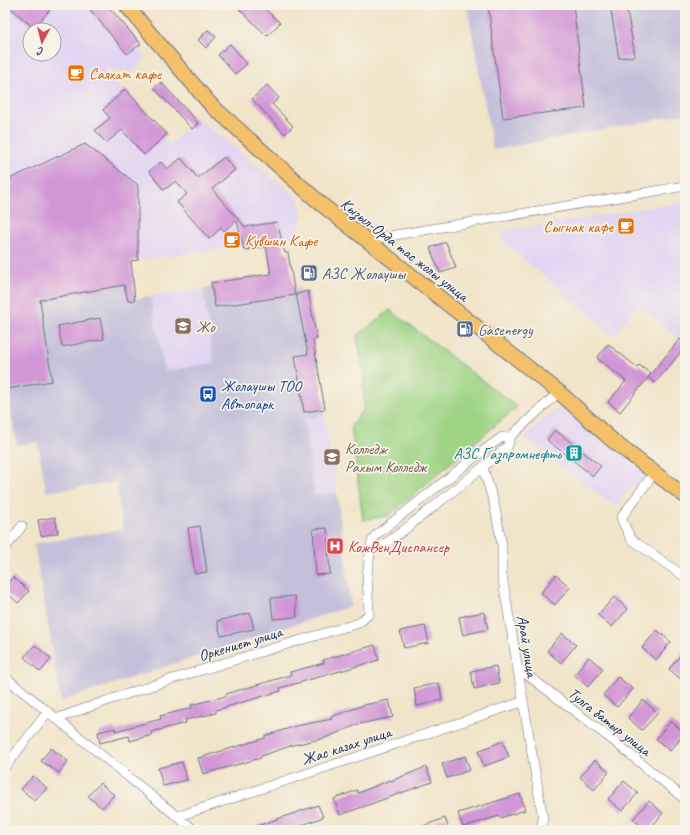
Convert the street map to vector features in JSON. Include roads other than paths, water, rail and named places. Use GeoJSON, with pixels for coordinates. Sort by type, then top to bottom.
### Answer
{"type":"FeatureCollection","features":[{"type":"Feature","properties":{"kind":"main road","name":"Кызыл-Орда тас жолы улица"},"geometry":{"type":"LineString","coordinates":[[126,5],[210,104],[326,209],[559,392],[613,440],[685,496]]}},
{"type":"Feature","properties":{"kind":"street"},"geometry":{"type":"LineString","coordinates":[[366,240],[685,186]]}},
{"type":"Feature","properties":{"kind":"street","name":"Оркениет улица"},"geometry":{"type":"LineString","coordinates":[[372,549],[379,547],[400,532],[483,468],[508,446],[510,437],[559,392]]}},
{"type":"Feature","properties":{"kind":"street","name":"Оркениет улица"},"geometry":{"type":"LineString","coordinates":[[56,719],[113,698],[172,679],[359,623],[369,614],[367,574],[372,541],[380,531],[478,454],[502,437],[510,437]]}},
{"type":"Feature","properties":{"kind":"street","name":"Арай улица"},"geometry":{"type":"LineString","coordinates":[[483,468],[494,503],[502,545],[502,575],[516,667],[543,819],[541,830]]}},
{"type":"Feature","properties":{"kind":"street"},"geometry":{"type":"LineString","coordinates":[[654,473],[622,518],[631,539],[685,577]]}},
{"type":"Feature","properties":{"kind":"street"},"geometry":{"type":"LineString","coordinates":[[5,548],[22,526]]}},
{"type":"Feature","properties":{"kind":"street","name":"Тулга батыр улица"},"geometry":{"type":"LineString","coordinates":[[516,667],[615,742],[685,799]]}},
{"type":"Feature","properties":{"kind":"street"},"geometry":{"type":"LineString","coordinates":[[5,677],[47,713],[179,816],[194,830]]}},
{"type":"Feature","properties":{"kind":"street","name":"Жас казах улица"},"geometry":{"type":"LineString","coordinates":[[179,816],[522,702]]}},
{"type":"Feature","properties":{"kind":"street"},"geometry":{"type":"LineString","coordinates":[[5,767],[47,713]]}},
{"type":"Feature","properties":{"kind":"place","name":"Саяхат кафе"},"geometry":{"type":"Point","coordinates":[76,73]}},
{"type":"Feature","properties":{"kind":"place","name":"Сыгнак кафе"},"geometry":{"type":"Point","coordinates":[626,226]}},
{"type":"Feature","properties":{"kind":"place","name":"Кувшин Кафе"},"geometry":{"type":"Point","coordinates":[232,240]}},
{"type":"Feature","properties":{"kind":"place","name":"АЗС Жолаушы"},"geometry":{"type":"Point","coordinates":[309,273]}},
{"type":"Feature","properties":{"kind":"place","name":"Жо"},"geometry":{"type":"Point","coordinates":[183,326]}},
{"type":"Feature","properties":{"kind":"place","name":"Gasenergy"},"geometry":{"type":"Point","coordinates":[465,329]}},
{"type":"Feature","properties":{"kind":"place","name":"Жолаушы ТОО Автопарк"},"geometry":{"type":"Point","coordinates":[208,394]}},
{"type":"Feature","properties":{"kind":"place","name":"АЗС Газпромнефть"},"geometry":{"type":"Point","coordinates":[574,453]}},
{"type":"Feature","properties":{"kind":"place","name":"Колледж Рахым Колледж"},"geometry":{"type":"Point","coordinates":[332,457]}},
{"type":"Feature","properties":{"kind":"place","name":"КожВенДиспансер"},"geometry":{"type":"Point","coordinates":[335,546]}}]}
